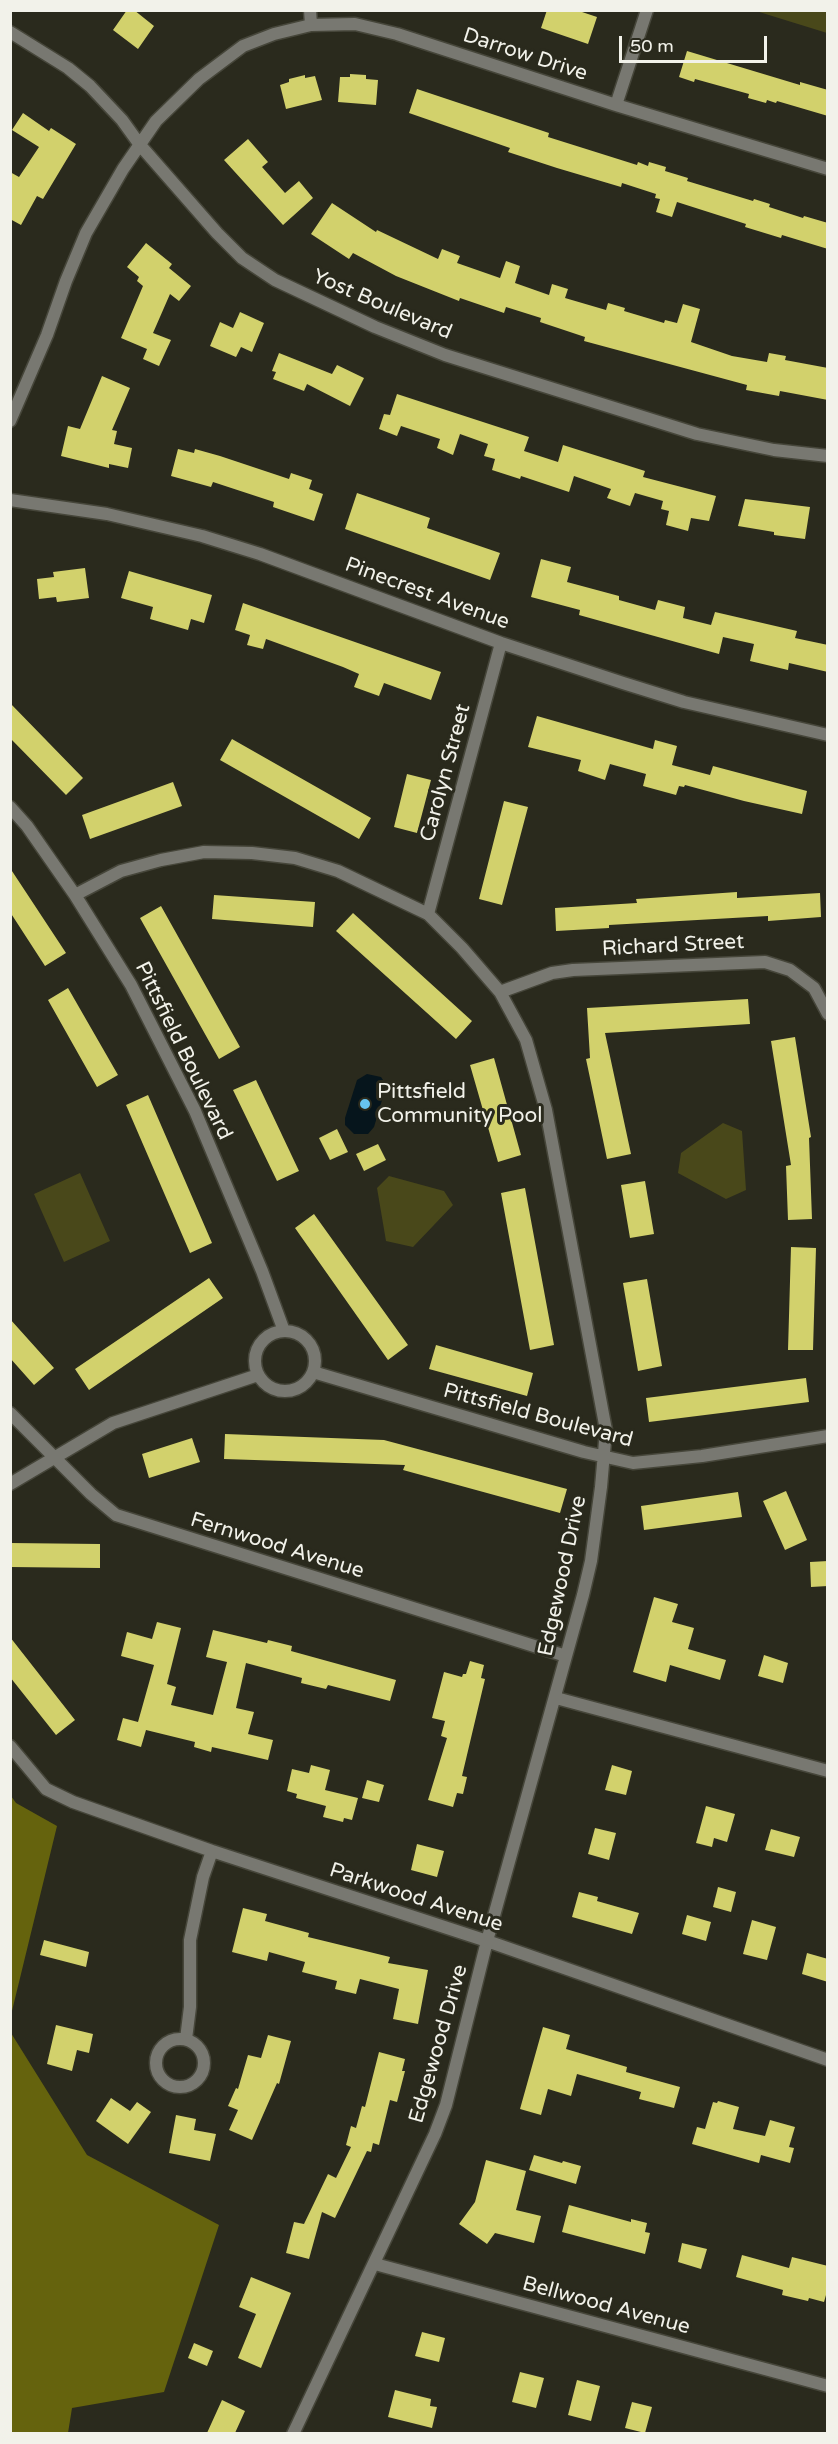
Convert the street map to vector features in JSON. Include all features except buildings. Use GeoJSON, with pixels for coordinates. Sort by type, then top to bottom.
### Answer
{"type":"FeatureCollection","features":[{"type":"Feature","properties":{"kind":"street"},"geometry":{"type":"LineString","coordinates":[[309,10],[311,25]]}},
{"type":"Feature","properties":{"kind":"street"},"geometry":{"type":"LineString","coordinates":[[616,105],[646,10]]}},
{"type":"Feature","properties":{"kind":"street","name":"Darrow Drive"},"geometry":{"type":"LineString","coordinates":[[140,145],[156,121],[198,79],[243,46],[274,34],[311,25],[355,24],[397,34],[616,105],[828,169]]}},
{"type":"Feature","properties":{"kind":"street","name":"Yost Boulevard"},"geometry":{"type":"LineString","coordinates":[[10,32],[68,68],[90,86],[122,120],[140,145],[217,233],[242,258],[275,280],[375,327],[445,355],[697,434],[774,450],[828,456]]}},
{"type":"Feature","properties":{"kind":"street"},"geometry":{"type":"LineString","coordinates":[[10,422],[86,233],[111,188],[140,145]]}},
{"type":"Feature","properties":{"kind":"street","name":"Pinecrest Avenue"},"geometry":{"type":"LineString","coordinates":[[10,500],[107,514],[202,536],[355,587],[501,642],[684,702],[828,735]]}},
{"type":"Feature","properties":{"kind":"street","name":"Carolyn Street"},"geometry":{"type":"LineString","coordinates":[[428,914],[501,642]]}},
{"type":"Feature","properties":{"kind":"street","name":"Pittsfield Boulevard"},"geometry":{"type":"LineString","coordinates":[[10,807],[27,826],[75,896],[131,984],[195,1111],[262,1271],[284,1331]]}},
{"type":"Feature","properties":{"kind":"street","name":"Edgewood Drive"},"geometry":{"type":"LineString","coordinates":[[75,896],[121,872],[161,860],[204,852],[252,853],[295,858],[338,871],[428,914],[462,948],[500,992],[526,1040],[546,1110],[606,1430],[591,1561],[556,1698],[487,1941],[446,2105],[375,2264],[293,2433]]}},
{"type":"Feature","properties":{"kind":"street","name":"Richard Street"},"geometry":{"type":"LineString","coordinates":[[500,992],[552,973],[573,970],[743,961],[765,962],[790,970],[814,988],[828,1014]]}},
{"type":"Feature","properties":{"kind":"street"},"geometry":{"type":"LineString","coordinates":[[284,1331],[296,1332],[311,1344],[315,1353],[313,1372],[302,1386],[287,1391],[270,1387],[258,1375],[255,1365],[258,1348],[271,1334],[284,1331]]}},
{"type":"Feature","properties":{"kind":"street","name":"Pittsfield Boulevard"},"geometry":{"type":"LineString","coordinates":[[313,1372],[604,1458],[633,1463],[702,1456],[828,1436]]}},
{"type":"Feature","properties":{"kind":"street"},"geometry":{"type":"LineString","coordinates":[[10,1484],[112,1423],[258,1375]]}},
{"type":"Feature","properties":{"kind":"street","name":"Fernwood Avenue"},"geometry":{"type":"LineString","coordinates":[[10,1413],[91,1494],[116,1515],[566,1656]]}},
{"type":"Feature","properties":{"kind":"street"},"geometry":{"type":"LineString","coordinates":[[556,1698],[828,1771]]}},
{"type":"Feature","properties":{"kind":"street","name":"Parkwood Avenue"},"geometry":{"type":"LineString","coordinates":[[10,1746],[46,1790],[73,1802],[212,1851],[487,1941],[828,2060]]}},
{"type":"Feature","properties":{"kind":"street"},"geometry":{"type":"LineString","coordinates":[[186,2039],[190,2007],[190,1940],[203,1877],[212,1851]]}},
{"type":"Feature","properties":{"kind":"street"},"geometry":{"type":"LineString","coordinates":[[186,2039],[200,2049],[205,2065],[197,2080],[190,2085],[176,2087],[168,2084],[157,2072],[158,2053],[170,2041],[186,2039]]}},
{"type":"Feature","properties":{"kind":"street","name":"Bellwood Avenue"},"geometry":{"type":"LineString","coordinates":[[375,2264],[828,2386]]}},
{"type":"Feature","properties":{"kind":"shaded area"},"geometry":{"type":"Polygon","coordinates":[[[756,11],[827,11],[827,33],[756,11]]]}},
{"type":"Feature","properties":{"kind":"shaded area","name":"Pittsfield Community Pool"},"geometry":{"type":"Polygon","coordinates":[[[367,1074],[381,1077],[385,1083],[385,1090],[374,1127],[368,1134],[354,1134],[345,1125],[345,1118],[357,1080],[367,1074]]]}},
{"type":"Feature","properties":{"kind":"shaded area"},"geometry":{"type":"Polygon","coordinates":[[[723,1123],[742,1131],[746,1190],[726,1199],[678,1173],[681,1153],[723,1123]]]}},
{"type":"Feature","properties":{"kind":"shaded area"},"geometry":{"type":"Polygon","coordinates":[[[80,1173],[110,1241],[64,1262],[34,1194],[80,1173]]]}},
{"type":"Feature","properties":{"kind":"shaded area"},"geometry":{"type":"Polygon","coordinates":[[[389,1176],[444,1191],[453,1205],[413,1247],[386,1241],[377,1188],[389,1176]]]}},
{"type":"Feature","properties":{"kind":"shaded area"},"geometry":{"type":"Polygon","coordinates":[[[11,1796],[16,1803],[57,1826],[11,2015],[11,1796]]]}},
{"type":"Feature","properties":{"kind":"shaded area"},"geometry":{"type":"Polygon","coordinates":[[[11,2033],[87,2155],[219,2225],[164,2392],[72,2408],[68,2433],[11,2433],[11,2033]]]}},
{"type":"Feature","properties":{"kind":"place","name":"Pittsfield Community Pool"},"geometry":{"type":"Point","coordinates":[365,1104]}}]}
